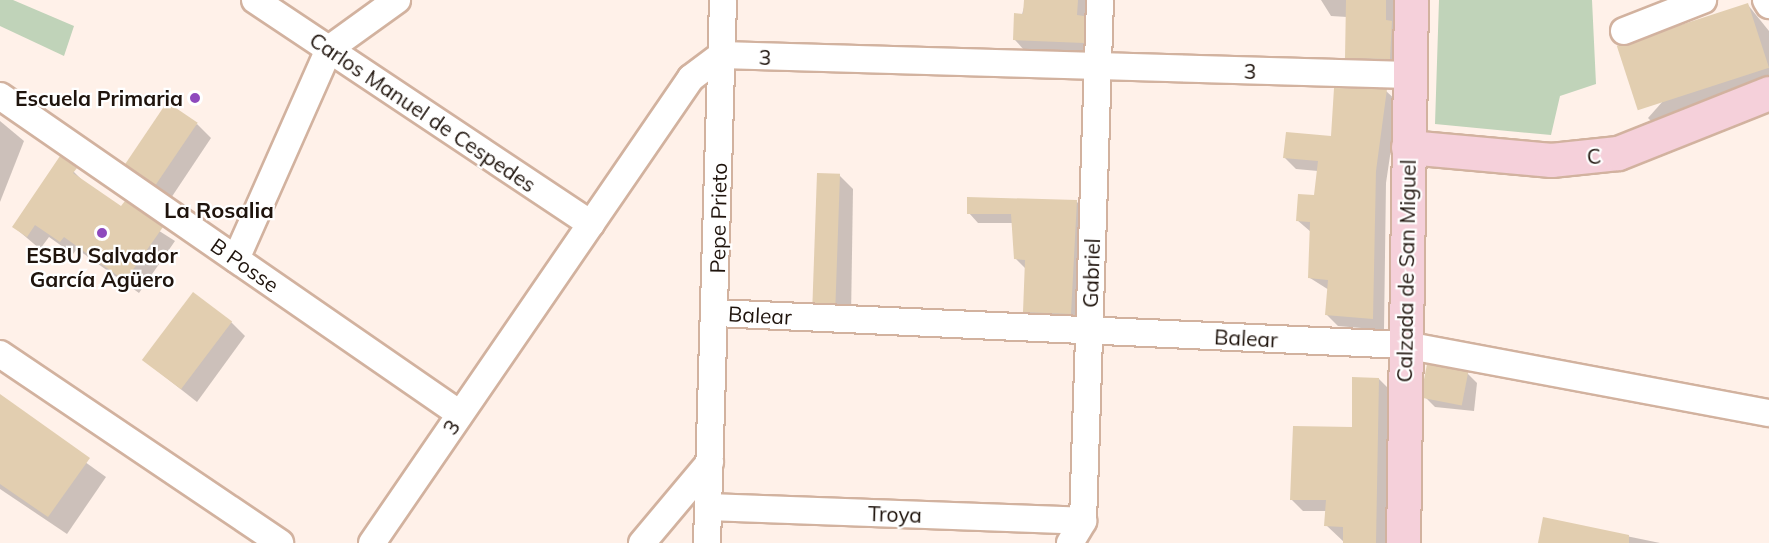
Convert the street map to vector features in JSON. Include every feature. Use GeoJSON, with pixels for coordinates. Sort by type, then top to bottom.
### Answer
{"type":"FeatureCollection","features":[{"type":"Feature","properties":{"kind":"main road","name":"Calzada de San Miguel"},"geometry":{"type":"LineString","coordinates":[[1404,543],[1411,0]]}},
{"type":"Feature","properties":{"kind":"main road","name":"C"},"geometry":{"type":"LineString","coordinates":[[1408,147],[1551,160],[1618,153],[1769,93]]}},
{"type":"Feature","properties":{"kind":"street","name":"Carlos Manuel de Cespedes"},"geometry":{"type":"LineString","coordinates":[[255,0],[591,224]]}},
{"type":"Feature","properties":{"kind":"street"},"geometry":{"type":"LineString","coordinates":[[236,259],[329,49],[397,0]]}},
{"type":"Feature","properties":{"kind":"street","name":"Pepe Prieto"},"geometry":{"type":"LineString","coordinates":[[707,543],[716,313],[723,0]]}},
{"type":"Feature","properties":{"kind":"street","name":"Gabriel"},"geometry":{"type":"LineString","coordinates":[[1070,543],[1083,521],[1100,0]]}},
{"type":"Feature","properties":{"kind":"street"},"geometry":{"type":"LineString","coordinates":[[1624,31],[1703,0]]}},
{"type":"Feature","properties":{"kind":"street"},"geometry":{"type":"LineString","coordinates":[[1766,0],[1769,5]]}},
{"type":"Feature","properties":{"kind":"street","name":"3"},"geometry":{"type":"LineString","coordinates":[[372,543],[691,78],[721,55],[1097,68],[1409,75]]}},
{"type":"Feature","properties":{"kind":"street","name":"B Posse"},"geometry":{"type":"LineString","coordinates":[[0,96],[460,414]]}},
{"type":"Feature","properties":{"kind":"street","name":"Balear"},"geometry":{"type":"LineString","coordinates":[[716,313],[1405,345],[1769,413]]}},
{"type":"Feature","properties":{"kind":"street"},"geometry":{"type":"LineString","coordinates":[[0,354],[280,543]]}},
{"type":"Feature","properties":{"kind":"street"},"geometry":{"type":"LineString","coordinates":[[642,543],[710,462]]}},
{"type":"Feature","properties":{"kind":"street","name":"Troya"},"geometry":{"type":"LineString","coordinates":[[708,507],[1083,521]]}},
{"type":"Feature","properties":{"kind":"green space"},"geometry":{"type":"Polygon","coordinates":[[[0,0],[13,0],[74,26],[64,56],[0,26],[0,0]]]}},
{"type":"Feature","properties":{"kind":"green space"},"geometry":{"type":"Polygon","coordinates":[[[1439,0],[1592,0],[1596,84],[1560,96],[1551,135],[1435,124],[1439,0]]]}},
{"type":"Feature","properties":{"kind":"building"},"geometry":{"type":"Polygon","coordinates":[[[1024,0],[1078,0],[1077,15],[1084,16],[1084,43],[1013,40],[1014,13],[1023,14],[1024,0]]]}},
{"type":"Feature","properties":{"kind":"building"},"geometry":{"type":"Polygon","coordinates":[[[1346,0],[1386,0],[1386,20],[1392,21],[1390,59],[1345,58],[1346,0]]]}},
{"type":"Feature","properties":{"kind":"building"},"geometry":{"type":"Polygon","coordinates":[[[1748,3],[1769,68],[1638,110],[1617,46],[1748,3]]]}},
{"type":"Feature","properties":{"kind":"building"},"geometry":{"type":"Polygon","coordinates":[[[1334,88],[1387,89],[1376,171],[1373,319],[1325,315],[1328,280],[1308,278],[1310,222],[1296,221],[1298,194],[1314,195],[1318,161],[1283,158],[1286,132],[1331,136],[1334,88]]]}},
{"type":"Feature","properties":{"kind":"building"},"geometry":{"type":"Polygon","coordinates":[[[167,102],[198,123],[156,185],[125,164],[167,102]]]}},
{"type":"Feature","properties":{"kind":"building","name":"ESBU Salvador García Agüero"},"geometry":{"type":"Polygon","coordinates":[[[60,156],[77,168],[73,173],[121,206],[125,201],[163,227],[125,281],[64,237],[60,242],[35,225],[27,237],[12,227],[60,156]]]}},
{"type":"Feature","properties":{"kind":"building"},"geometry":{"type":"Polygon","coordinates":[[[817,173],[840,174],[835,304],[812,303],[817,173]]]}},
{"type":"Feature","properties":{"kind":"building"},"geometry":{"type":"Polygon","coordinates":[[[967,197],[1077,200],[1071,314],[1023,312],[1025,260],[1014,259],[1011,214],[967,214],[967,197]]]}},
{"type":"Feature","properties":{"kind":"building"},"geometry":{"type":"Polygon","coordinates":[[[193,292],[232,321],[181,389],[142,360],[193,292]]]}},
{"type":"Feature","properties":{"kind":"building"},"geometry":{"type":"Polygon","coordinates":[[[1427,364],[1468,372],[1462,405],[1421,397],[1427,364]]]}},
{"type":"Feature","properties":{"kind":"building"},"geometry":{"type":"Polygon","coordinates":[[[1352,377],[1379,378],[1376,543],[1343,543],[1343,527],[1324,526],[1326,500],[1290,500],[1293,426],[1352,427],[1352,377]]]}},
{"type":"Feature","properties":{"kind":"building"},"geometry":{"type":"Polygon","coordinates":[[[0,394],[90,458],[48,517],[0,484],[0,394]]]}},
{"type":"Feature","properties":{"kind":"building"},"geometry":{"type":"Polygon","coordinates":[[[1543,517],[1629,535],[1629,543],[1538,543],[1543,517]]]}},
{"type":"Feature","properties":{"kind":"place","name":"Escuela Primaria"},"geometry":{"type":"Point","coordinates":[195,98]}},
{"type":"Feature","properties":{"kind":"place","name":"ESBU Salvador García Agüero"},"geometry":{"type":"Point","coordinates":[102,233]}},
{"type":"Feature","properties":{"kind":"district","name":"La Rosalia"},"geometry":{"type":"Point","coordinates":[219,211]}}]}
